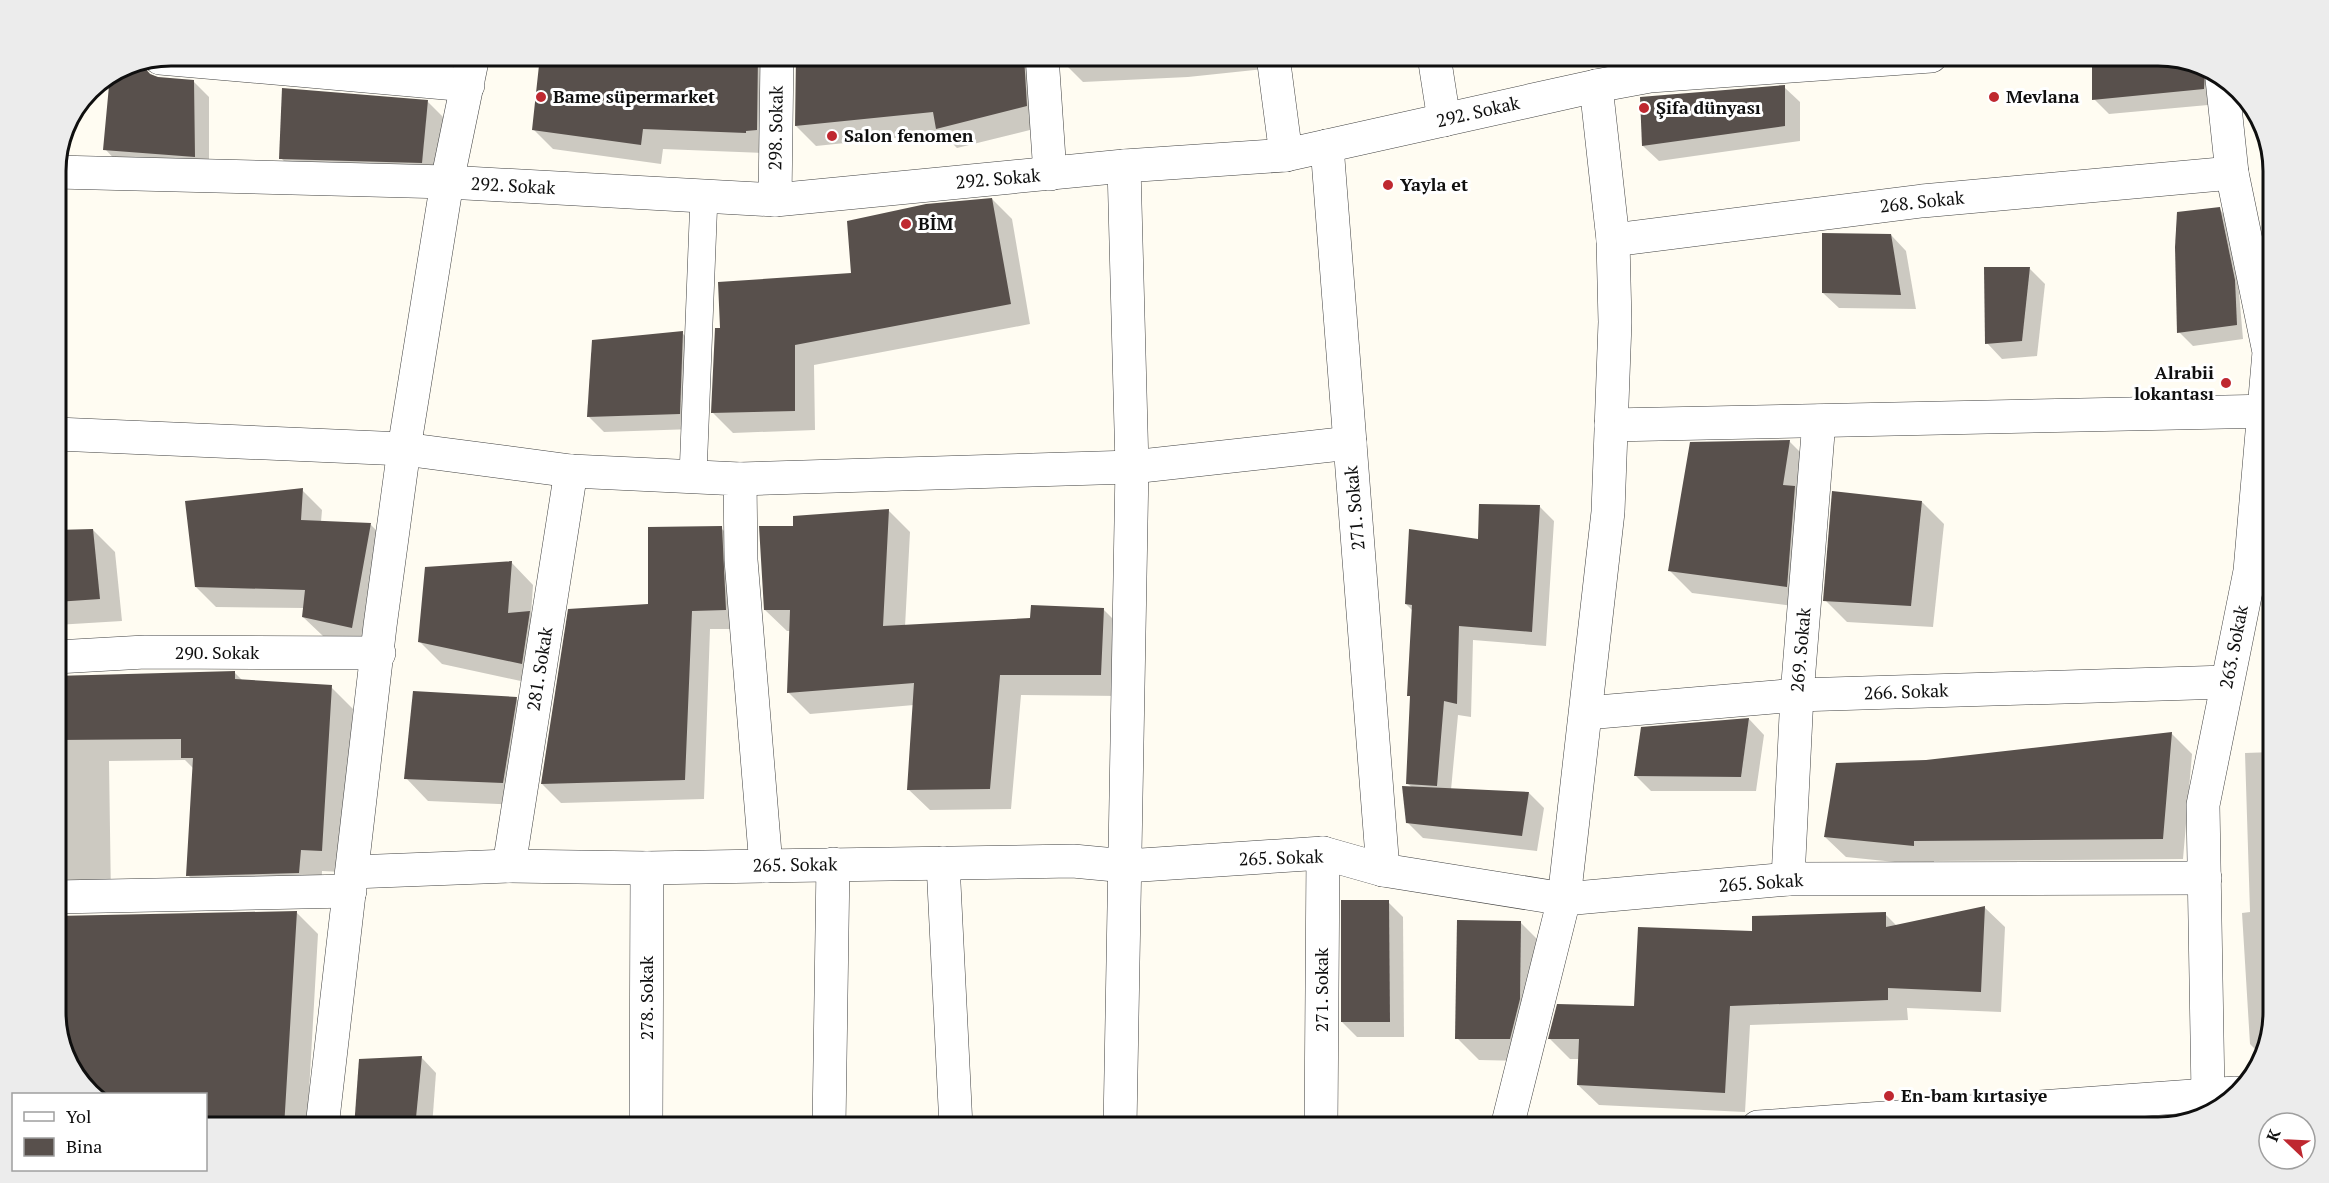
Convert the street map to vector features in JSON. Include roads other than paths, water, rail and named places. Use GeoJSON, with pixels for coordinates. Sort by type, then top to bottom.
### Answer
{"type":"FeatureCollection","features":[{"type":"Feature","properties":{"kind":"street"},"geometry":{"type":"LineString","coordinates":[[323,1117],[404,449],[447,182],[471,70],[367,66]]}},
{"type":"Feature","properties":{"kind":"street","name":"298. Sokak"},"geometry":{"type":"LineString","coordinates":[[775,200],[777,66]]}},
{"type":"Feature","properties":{"kind":"street"},"geometry":{"type":"LineString","coordinates":[[1042,66],[1050,174]]}},
{"type":"Feature","properties":{"kind":"street"},"geometry":{"type":"LineString","coordinates":[[1274,66],[1286,155]]}},
{"type":"Feature","properties":{"kind":"street"},"geometry":{"type":"LineString","coordinates":[[1436,66],[1444,120]]}},
{"type":"Feature","properties":{"kind":"street","name":"292. Sokak"},"geometry":{"type":"LineString","coordinates":[[66,172],[447,182],[775,200],[1124,166],[1286,155],[1596,86],[1651,66]]}},
{"type":"Feature","properties":{"kind":"street"},"geometry":{"type":"LineString","coordinates":[[1510,1117],[1564,899],[1608,512],[1615,322],[1613,240],[1596,86]]}},
{"type":"Feature","properties":{"kind":"street","name":"263. Sokak"},"geometry":{"type":"LineString","coordinates":[[2223,89],[2232,173],[2263,319]]}},
{"type":"Feature","properties":{"kind":"street","name":"271. Sokak"},"geometry":{"type":"LineString","coordinates":[[1327,146],[1383,870]]}},
{"type":"Feature","properties":{"kind":"street"},"geometry":{"type":"LineString","coordinates":[[1120,1117],[1132,467],[1124,166]]}},
{"type":"Feature","properties":{"kind":"street","name":"268. Sokak"},"geometry":{"type":"LineString","coordinates":[[1613,240],[1922,201],[2232,173]]}},
{"type":"Feature","properties":{"kind":"street"},"geometry":{"type":"LineString","coordinates":[[1611,425],[2263,411]]}},
{"type":"Feature","properties":{"kind":"street","name":"269. Sokak"},"geometry":{"type":"LineString","coordinates":[[1788,879],[1797,695],[1820,421]]}},
{"type":"Feature","properties":{"kind":"street"},"geometry":{"type":"LineString","coordinates":[[66,434],[404,449],[571,471],[740,479],[1132,467],[1350,443]]}},
{"type":"Feature","properties":{"kind":"street","name":"263. Sokak"},"geometry":{"type":"LineString","coordinates":[[2218,1098],[2203,806],[2250,571],[2263,462]]}},
{"type":"Feature","properties":{"kind":"street","name":"281. Sokak"},"geometry":{"type":"LineString","coordinates":[[509,866],[571,471]]}},
{"type":"Feature","properties":{"kind":"street"},"geometry":{"type":"LineString","coordinates":[[740,479],[741,560],[766,866]]}},
{"type":"Feature","properties":{"kind":"street","name":"290. Sokak"},"geometry":{"type":"LineString","coordinates":[[66,656],[145,652],[379,653]]}},
{"type":"Feature","properties":{"kind":"street","name":"266. Sokak"},"geometry":{"type":"LineString","coordinates":[[1586,713],[1797,695],[2227,682]]}},
{"type":"Feature","properties":{"kind":"street","name":"271. Sokak"},"geometry":{"type":"LineString","coordinates":[[1321,1117],[1323,854]]}},
{"type":"Feature","properties":{"kind":"street","name":"265. Sokak"},"geometry":{"type":"LineString","coordinates":[[66,896],[351,881],[509,866],[647,868],[1073,861],[1126,866],[1323,854],[1383,870],[1564,899],[1788,879],[2205,878]]}},
{"type":"Feature","properties":{"kind":"street"},"geometry":{"type":"LineString","coordinates":[[943,863],[955,1117]]}},
{"type":"Feature","properties":{"kind":"street"},"geometry":{"type":"LineString","coordinates":[[829,1117],[833,864]]}},
{"type":"Feature","properties":{"kind":"street","name":"278. Sokak"},"geometry":{"type":"LineString","coordinates":[[646,1117],[647,868]]}},
{"type":"Feature","properties":{"kind":"street"},"geometry":{"type":"LineString","coordinates":[[1932,1117],[2216,1099]]}},
{"type":"Feature","properties":{"kind":"lane"},"geometry":{"type":"LineString","coordinates":[[693,477],[704,196]]}},
{"type":"Feature","properties":{"kind":"place","name":"Bame süpermarket"},"geometry":{"type":"Point","coordinates":[541,97]}},
{"type":"Feature","properties":{"kind":"place","name":"Mevlana"},"geometry":{"type":"Point","coordinates":[1994,97]}},
{"type":"Feature","properties":{"kind":"place","name":"Şifa dünyası"},"geometry":{"type":"Point","coordinates":[1644,108]}},
{"type":"Feature","properties":{"kind":"place","name":"Salon fenomen"},"geometry":{"type":"Point","coordinates":[832,136]}},
{"type":"Feature","properties":{"kind":"place","name":"Yayla et"},"geometry":{"type":"Point","coordinates":[1388,185]}},
{"type":"Feature","properties":{"kind":"place","name":"BİM"},"geometry":{"type":"Point","coordinates":[906,224]}},
{"type":"Feature","properties":{"kind":"place","name":"Alrabii lokantası"},"geometry":{"type":"Point","coordinates":[2226,383]}},
{"type":"Feature","properties":{"kind":"place","name":"En-bam kırtasiye"},"geometry":{"type":"Point","coordinates":[1889,1096]}}]}
